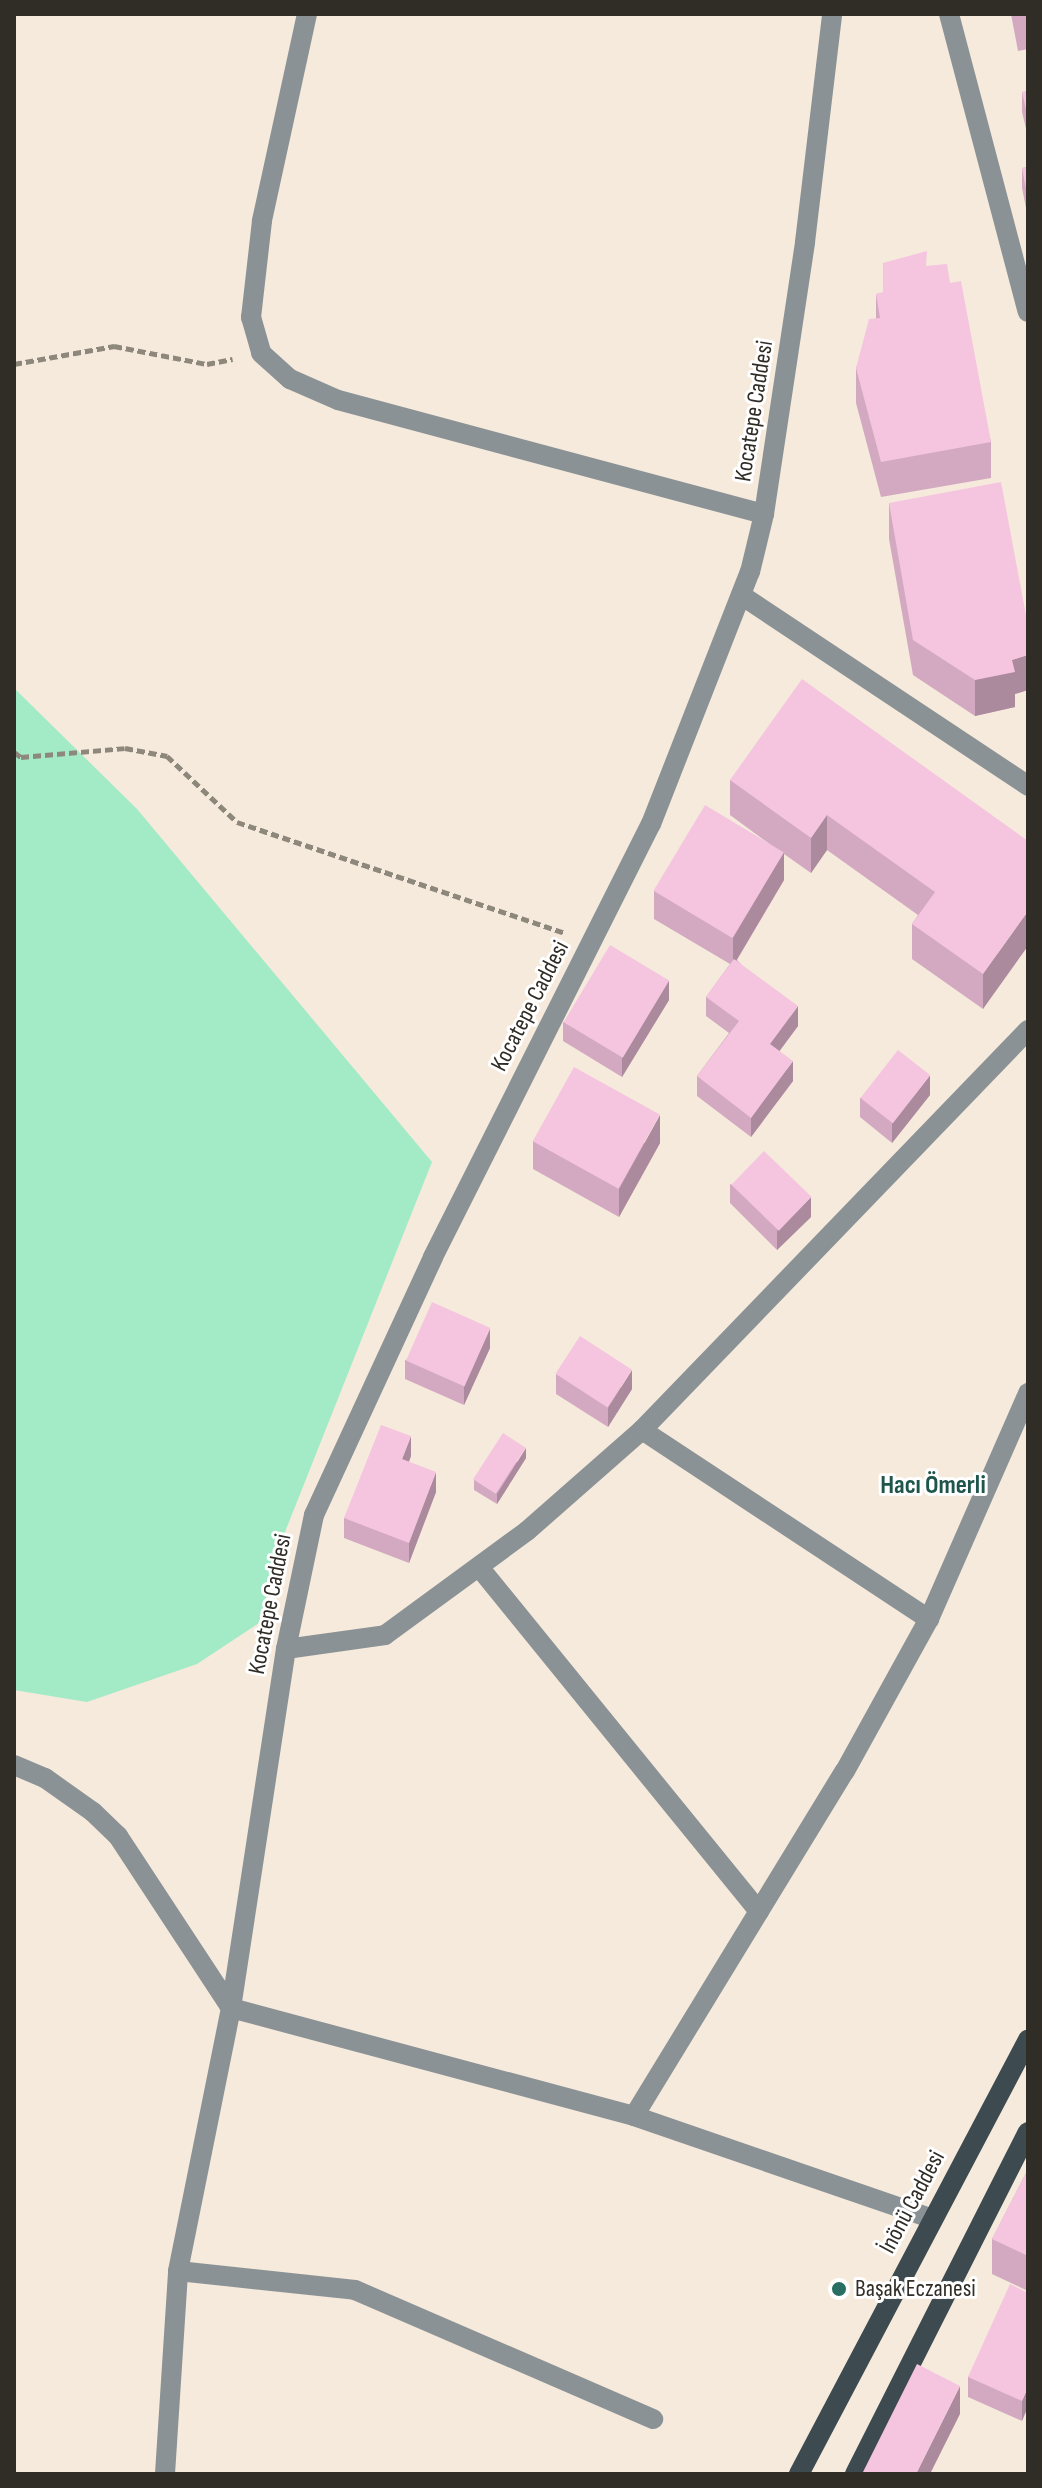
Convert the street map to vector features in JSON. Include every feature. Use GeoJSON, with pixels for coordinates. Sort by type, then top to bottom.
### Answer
{"type":"FeatureCollection","features":[{"type":"Feature","properties":{"kind":"main road","name":"İnönü Caddesi"},"geometry":{"type":"LineString","coordinates":[[799,2474],[1028,2040]]}},
{"type":"Feature","properties":{"kind":"main road"},"geometry":{"type":"LineString","coordinates":[[855,2474],[1028,2132]]}},
{"type":"Feature","properties":{"kind":"street"},"geometry":{"type":"LineString","coordinates":[[307,14],[262,221],[251,317],[261,353],[290,379],[338,400],[764,514]]}},
{"type":"Feature","properties":{"kind":"street","name":"Kocatepe Caddesi"},"geometry":{"type":"LineString","coordinates":[[165,2474],[178,2271],[231,2008],[286,1649],[314,1515],[433,1257],[651,824],[741,595],[764,514],[805,242],[832,14]]}},
{"type":"Feature","properties":{"kind":"street"},"geometry":{"type":"LineString","coordinates":[[949,14],[1028,312]]}},
{"type":"Feature","properties":{"kind":"street"},"geometry":{"type":"LineString","coordinates":[[741,595],[1028,786]]}},
{"type":"Feature","properties":{"kind":"street"},"geometry":{"type":"LineString","coordinates":[[286,1649],[385,1635],[527,1531],[642,1430],[1028,1030]]}},
{"type":"Feature","properties":{"kind":"street"},"geometry":{"type":"LineString","coordinates":[[634,2116],[845,1771],[929,1619],[1028,1393]]}},
{"type":"Feature","properties":{"kind":"street"},"geometry":{"type":"LineString","coordinates":[[642,1430],[929,1619]]}},
{"type":"Feature","properties":{"kind":"street"},"geometry":{"type":"LineString","coordinates":[[479,1567],[759,1911]]}},
{"type":"Feature","properties":{"kind":"street"},"geometry":{"type":"LineString","coordinates":[[14,1765],[45,1778],[93,1812],[118,1836],[231,2008],[634,2116],[933,2219]]}},
{"type":"Feature","properties":{"kind":"street"},"geometry":{"type":"LineString","coordinates":[[178,2271],[355,2290],[653,2419]]}},
{"type":"Feature","properties":{"kind":"path"},"geometry":{"type":"LineString","coordinates":[[14,364],[114,346],[207,364],[261,353]]}},
{"type":"Feature","properties":{"kind":"path"},"geometry":{"type":"LineString","coordinates":[[14,752],[21,757],[125,748],[167,756],[237,822],[591,942]]}},
{"type":"Feature","properties":{"kind":"green space"},"geometry":{"type":"Polygon","coordinates":[[[14,688],[137,809],[432,1162],[283,1537],[259,1623],[197,1664],[87,1702],[14,1690],[14,688]]]}},
{"type":"Feature","properties":{"kind":"building"},"geometry":{"type":"Polygon","coordinates":[[[1028,91],[1028,118],[1022,92],[1028,91]]]}},
{"type":"Feature","properties":{"kind":"building"},"geometry":{"type":"Polygon","coordinates":[[[1028,167],[1028,199],[1022,168],[1028,167]]]}},
{"type":"Feature","properties":{"kind":"building"},"geometry":{"type":"Polygon","coordinates":[[[927,251],[926,266],[947,264],[950,283],[961,281],[991,442],[881,462],[856,368],[869,319],[880,318],[876,294],[883,292],[883,263],[927,251]]]}},
{"type":"Feature","properties":{"kind":"building"},"geometry":{"type":"Polygon","coordinates":[[[1001,482],[1028,626],[1028,655],[1012,660],[1015,672],[975,680],[913,640],[889,503],[1001,482]]]}},
{"type":"Feature","properties":{"kind":"building"},"geometry":{"type":"Polygon","coordinates":[[[802,679],[1028,841],[1028,911],[983,974],[912,924],[935,892],[827,815],[811,838],[730,780],[802,679]]]}},
{"type":"Feature","properties":{"kind":"building"},"geometry":{"type":"Polygon","coordinates":[[[705,805],[784,852],[732,938],[653,891],[705,805]]]}},
{"type":"Feature","properties":{"kind":"building"},"geometry":{"type":"Polygon","coordinates":[[[610,945],[669,981],[623,1058],[564,1022],[610,945]]]}},
{"type":"Feature","properties":{"kind":"building"},"geometry":{"type":"Polygon","coordinates":[[[734,959],[798,1006],[770,1044],[793,1061],[751,1118],[697,1076],[739,1021],[706,997],[734,959]]]}},
{"type":"Feature","properties":{"kind":"building"},"geometry":{"type":"Polygon","coordinates":[[[898,1050],[930,1075],[893,1123],[860,1098],[898,1050]]]}},
{"type":"Feature","properties":{"kind":"building"},"geometry":{"type":"Polygon","coordinates":[[[574,1067],[660,1115],[619,1189],[533,1141],[574,1067]]]}},
{"type":"Feature","properties":{"kind":"building"},"geometry":{"type":"Polygon","coordinates":[[[764,1151],[811,1197],[779,1231],[731,1185],[764,1151]]]}},
{"type":"Feature","properties":{"kind":"building"},"geometry":{"type":"Polygon","coordinates":[[[432,1302],[490,1328],[464,1386],[406,1360],[432,1302]]]}},
{"type":"Feature","properties":{"kind":"building"},"geometry":{"type":"Polygon","coordinates":[[[580,1336],[632,1370],[607,1408],[555,1374],[580,1336]]]}},
{"type":"Feature","properties":{"kind":"building"},"geometry":{"type":"Polygon","coordinates":[[[381,1425],[411,1436],[402,1459],[436,1472],[409,1543],[344,1518],[381,1425]]]}},
{"type":"Feature","properties":{"kind":"building"},"geometry":{"type":"Polygon","coordinates":[[[503,1433],[526,1448],[496,1494],[473,1479],[503,1433]]]}},
{"type":"Feature","properties":{"kind":"building"},"geometry":{"type":"Polygon","coordinates":[[[1028,2169],[1028,2256],[992,2239],[1028,2169]]]}},
{"type":"Feature","properties":{"kind":"building"},"geometry":{"type":"Polygon","coordinates":[[[1010,2284],[1028,2293],[1028,2387],[1022,2401],[968,2377],[1010,2284]]]}},
{"type":"Feature","properties":{"kind":"building"},"geometry":{"type":"Polygon","coordinates":[[[917,2364],[960,2386],[916,2474],[862,2474],[917,2364]]]}},
{"type":"Feature","properties":{"kind":"place","name":"Başak Eczanesi"},"geometry":{"type":"Point","coordinates":[839,2289]}},
{"type":"Feature","properties":{"kind":"district","name":"Hacı Ömerli"},"geometry":{"type":"Point","coordinates":[933,1486]}}]}
